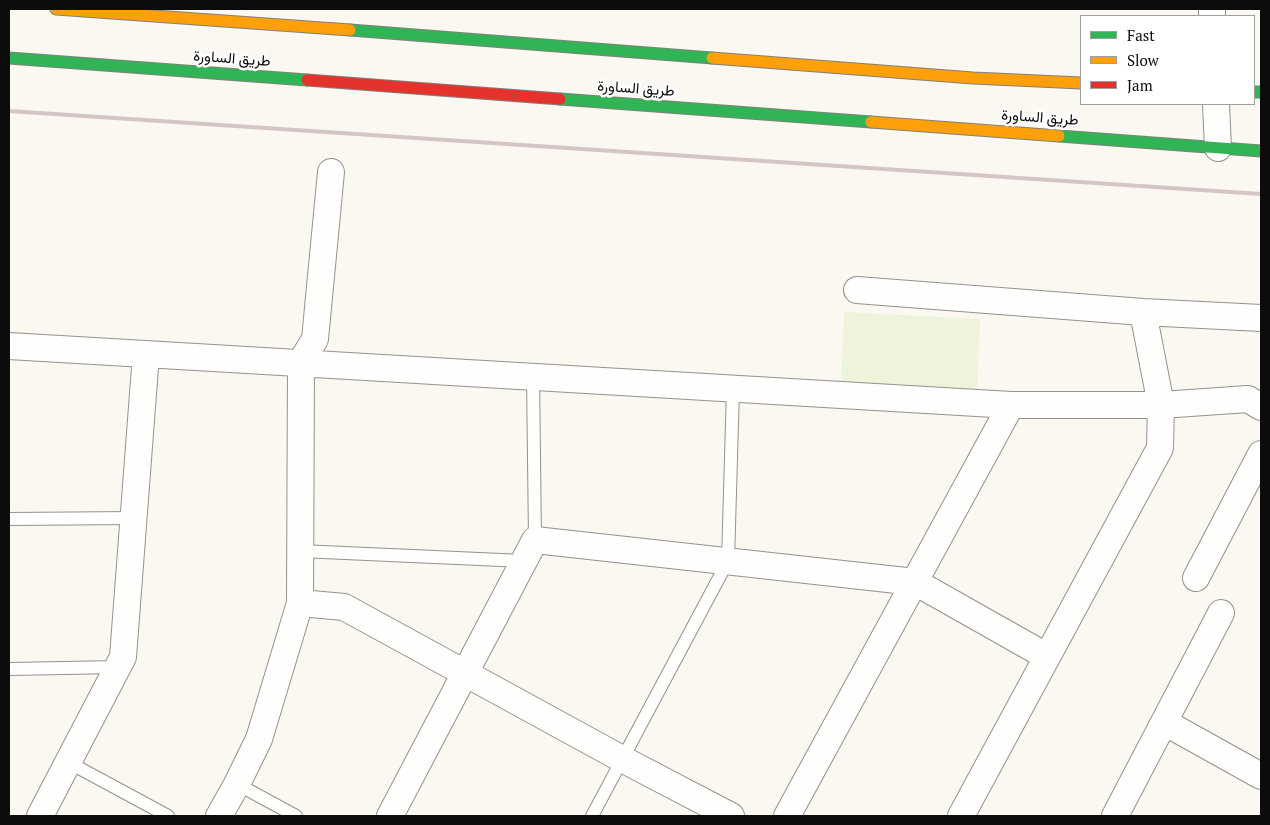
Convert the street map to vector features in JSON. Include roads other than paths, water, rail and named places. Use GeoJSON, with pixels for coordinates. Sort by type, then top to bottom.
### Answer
{"type":"FeatureCollection","features":[{"type":"Feature","properties":{"kind":"main road"},"geometry":{"type":"LineString","coordinates":[[56,9],[973,78],[1080,83]]}},
{"type":"Feature","properties":{"kind":"main road","name":"طريق الساورة"},"geometry":{"type":"LineString","coordinates":[[9,58],[1261,150]]}},
{"type":"Feature","properties":{"kind":"street"},"geometry":{"type":"LineString","coordinates":[[1216,105],[1218,148]]}},
{"type":"Feature","properties":{"kind":"street"},"geometry":{"type":"LineString","coordinates":[[219,816],[259,739],[300,603],[301,362],[315,339],[331,172]]}},
{"type":"Feature","properties":{"kind":"street"},"geometry":{"type":"LineString","coordinates":[[857,290],[1144,312],[1261,318]]}},
{"type":"Feature","properties":{"kind":"street"},"geometry":{"type":"LineString","coordinates":[[961,816],[1160,448],[1161,405],[1144,312]]}},
{"type":"Feature","properties":{"kind":"street"},"geometry":{"type":"LineString","coordinates":[[9,346],[1011,406],[1161,405],[1248,399],[1261,407]]}},
{"type":"Feature","properties":{"kind":"street"},"geometry":{"type":"LineString","coordinates":[[40,816],[123,658],[146,354]]}},
{"type":"Feature","properties":{"kind":"street"},"geometry":{"type":"LineString","coordinates":[[787,816],[1011,406]]}},
{"type":"Feature","properties":{"kind":"street"},"geometry":{"type":"LineString","coordinates":[[1196,578],[1261,454]]}},
{"type":"Feature","properties":{"kind":"street"},"geometry":{"type":"LineString","coordinates":[[390,816],[529,551],[728,561],[915,582],[1046,656]]}},
{"type":"Feature","properties":{"kind":"street"},"geometry":{"type":"LineString","coordinates":[[300,603],[344,607],[464,674],[731,816]]}},
{"type":"Feature","properties":{"kind":"street"},"geometry":{"type":"LineString","coordinates":[[1115,816],[1221,613]]}},
{"type":"Feature","properties":{"kind":"street"},"geometry":{"type":"LineString","coordinates":[[1164,722],[1261,776]]}},
{"type":"Feature","properties":{"kind":"lane"},"geometry":{"type":"LineString","coordinates":[[300,551],[529,551],[533,377]]}},
{"type":"Feature","properties":{"kind":"lane"},"geometry":{"type":"LineString","coordinates":[[592,816],[728,561],[733,389]]}},
{"type":"Feature","properties":{"kind":"lane"},"geometry":{"type":"LineString","coordinates":[[9,520],[133,518]]}},
{"type":"Feature","properties":{"kind":"lane"},"geometry":{"type":"LineString","coordinates":[[9,669],[118,667]]}},
{"type":"Feature","properties":{"kind":"lane"},"geometry":{"type":"LineString","coordinates":[[68,762],[168,816]]}},
{"type":"Feature","properties":{"kind":"lane"},"geometry":{"type":"LineString","coordinates":[[237,784],[296,816]]}},
{"type":"Feature","properties":{"kind":"railway"},"geometry":{"type":"LineString","coordinates":[[9,111],[1261,194]]}}]}
